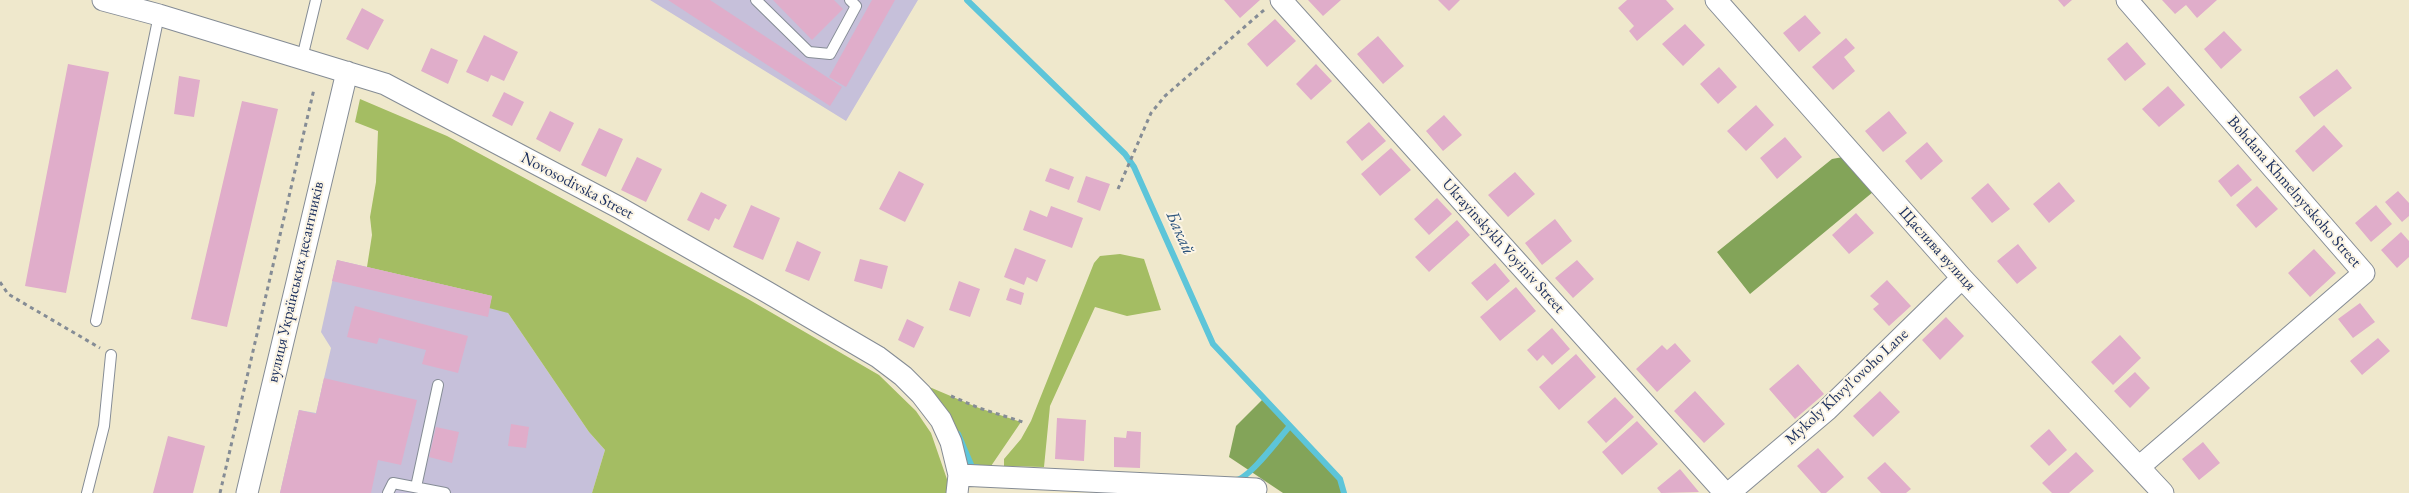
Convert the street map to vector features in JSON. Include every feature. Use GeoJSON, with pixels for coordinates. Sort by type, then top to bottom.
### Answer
{"type":"FeatureCollection","features":[{"type":"Feature","properties":{"kind":"street","name":"Novosodivska Street"},"geometry":{"type":"LineString","coordinates":[[102,0],[159,15],[385,84],[618,207],[878,357],[903,376],[922,394],[941,420],[951,442],[958,484]]}},
{"type":"Feature","properties":{"kind":"street","name":"Щаслива вулиця"},"geometry":{"type":"LineString","coordinates":[[1716,0],[1962,278],[2163,493]]}},
{"type":"Feature","properties":{"kind":"street","name":"Bohdana Khmelnytskoho Street"},"geometry":{"type":"LineString","coordinates":[[2127,0],[2364,273],[2139,468]]}},
{"type":"Feature","properties":{"kind":"street","name":"Ukrayinskykh Voyiniv Street"},"geometry":{"type":"LineString","coordinates":[[1274,3],[1725,493]]}},
{"type":"Feature","properties":{"kind":"street","name":"вулиця Українських десантників"},"geometry":{"type":"LineString","coordinates":[[246,493],[347,72]]}},
{"type":"Feature","properties":{"kind":"street","name":"Mykoly Khvyl'ovoho Lane"},"geometry":{"type":"LineString","coordinates":[[1729,493],[1827,410],[1962,278]]}},
{"type":"Feature","properties":{"kind":"street"},"geometry":{"type":"LineString","coordinates":[[958,484],[987,477],[1256,489]]}},
{"type":"Feature","properties":{"kind":"lane"},"geometry":{"type":"LineString","coordinates":[[302,58],[316,0]]}},
{"type":"Feature","properties":{"kind":"lane"},"geometry":{"type":"LineString","coordinates":[[756,0],[809,52],[830,54],[856,6],[850,0]]}},
{"type":"Feature","properties":{"kind":"lane"},"geometry":{"type":"LineString","coordinates":[[96,321],[159,15]]}},
{"type":"Feature","properties":{"kind":"lane"},"geometry":{"type":"LineString","coordinates":[[87,493],[104,426],[111,355]]}},
{"type":"Feature","properties":{"kind":"lane"},"geometry":{"type":"LineString","coordinates":[[416,487],[438,385]]}},
{"type":"Feature","properties":{"kind":"lane"},"geometry":{"type":"LineString","coordinates":[[388,493],[393,482],[445,493]]}},
{"type":"Feature","properties":{"kind":"path"},"geometry":{"type":"LineString","coordinates":[[1118,189],[1151,113],[1165,96],[1274,3]]}},
{"type":"Feature","properties":{"kind":"path"},"geometry":{"type":"LineString","coordinates":[[220,493],[314,89]]}},
{"type":"Feature","properties":{"kind":"path"},"geometry":{"type":"LineString","coordinates":[[0,282],[8,294],[111,355]]}},
{"type":"Feature","properties":{"kind":"path"},"geometry":{"type":"LineString","coordinates":[[944,394],[979,408],[1026,423]]}},
{"type":"Feature","properties":{"kind":"shaded area"},"geometry":{"type":"Polygon","coordinates":[[[650,0],[918,0],[846,121],[650,0]]]}},
{"type":"Feature","properties":{"kind":"shaded area"},"geometry":{"type":"Polygon","coordinates":[[[337,260],[492,296],[508,313],[589,432],[605,450],[592,493],[280,493],[299,410],[316,413],[331,348],[321,332],[337,260]]]}},
{"type":"Feature","properties":{"kind":"green space"},"geometry":{"type":"Polygon","coordinates":[[[360,99],[447,136],[748,299],[879,375],[916,411],[931,433],[949,485],[948,493],[592,493],[605,450],[589,432],[508,313],[489,308],[492,296],[367,267],[372,235],[370,217],[376,182],[378,131],[355,122],[360,99]]]}},
{"type":"Feature","properties":{"kind":"green space"},"geometry":{"type":"Polygon","coordinates":[[[1843,157],[1873,192],[1750,294],[1717,252],[1832,159],[1843,157]]]}},
{"type":"Feature","properties":{"kind":"green space"},"geometry":{"type":"Polygon","coordinates":[[[1120,254],[1144,259],[1161,310],[1127,316],[1095,307],[1050,406],[1044,467],[1004,466],[1004,459],[1021,439],[1031,421],[1094,263],[1100,256],[1120,254]]]}},
{"type":"Feature","properties":{"kind":"green space"},"geometry":{"type":"Polygon","coordinates":[[[927,386],[979,408],[1021,422],[989,469],[972,467],[952,425],[927,386]]]}},
{"type":"Feature","properties":{"kind":"green space"},"geometry":{"type":"Polygon","coordinates":[[[1264,398],[1340,479],[1344,493],[1283,493],[1229,457],[1236,426],[1264,398]]]}},
{"type":"Feature","properties":{"kind":"building"},"geometry":{"type":"Polygon","coordinates":[[[668,0],[710,0],[842,87],[830,106],[668,0]]]}},
{"type":"Feature","properties":{"kind":"building"},"geometry":{"type":"Polygon","coordinates":[[[773,0],[834,0],[843,9],[812,40],[773,0]]]}},
{"type":"Feature","properties":{"kind":"building"},"geometry":{"type":"Polygon","coordinates":[[[872,0],[895,0],[846,87],[829,77],[872,0]]]}},
{"type":"Feature","properties":{"kind":"building"},"geometry":{"type":"Polygon","coordinates":[[[1224,0],[1260,0],[1240,18],[1224,0]]]}},
{"type":"Feature","properties":{"kind":"building"},"geometry":{"type":"Polygon","coordinates":[[[1308,0],[1341,0],[1323,16],[1308,0]]]}},
{"type":"Feature","properties":{"kind":"building"},"geometry":{"type":"Polygon","coordinates":[[[1438,0],[1460,0],[1449,11],[1438,0]]]}},
{"type":"Feature","properties":{"kind":"building"},"geometry":{"type":"Polygon","coordinates":[[[1627,0],[1666,0],[1674,9],[1637,41],[1629,31],[1634,26],[1618,8],[1627,0]]]}},
{"type":"Feature","properties":{"kind":"building"},"geometry":{"type":"Polygon","coordinates":[[[2058,0],[2072,0],[2064,7],[2058,0]]]}},
{"type":"Feature","properties":{"kind":"building"},"geometry":{"type":"Polygon","coordinates":[[[2162,0],[2217,0],[2197,18],[2186,5],[2175,14],[2162,0]]]}},
{"type":"Feature","properties":{"kind":"building"},"geometry":{"type":"Polygon","coordinates":[[[362,8],[384,20],[368,50],[346,39],[362,8]]]}},
{"type":"Feature","properties":{"kind":"building"},"geometry":{"type":"Polygon","coordinates":[[[1805,15],[1821,33],[1799,52],[1783,33],[1805,15]]]}},
{"type":"Feature","properties":{"kind":"building"},"geometry":{"type":"Polygon","coordinates":[[[1275,19],[1296,41],[1267,67],[1247,44],[1275,19]]]}},
{"type":"Feature","properties":{"kind":"building"},"geometry":{"type":"Polygon","coordinates":[[[1685,24],[1705,45],[1683,66],[1662,44],[1685,24]]]}},
{"type":"Feature","properties":{"kind":"building"},"geometry":{"type":"Polygon","coordinates":[[[2224,31],[2242,50],[2221,69],[2204,49],[2224,31]]]}},
{"type":"Feature","properties":{"kind":"building"},"geometry":{"type":"Polygon","coordinates":[[[484,35],[518,52],[504,81],[491,75],[488,82],[466,72],[484,35]]]}},
{"type":"Feature","properties":{"kind":"building"},"geometry":{"type":"Polygon","coordinates":[[[1378,36],[1404,66],[1383,84],[1357,54],[1378,36]]]}},
{"type":"Feature","properties":{"kind":"building"},"geometry":{"type":"Polygon","coordinates":[[[1846,38],[1855,48],[1844,57],[1855,71],[1833,90],[1812,67],[1846,38]]]}},
{"type":"Feature","properties":{"kind":"building"},"geometry":{"type":"Polygon","coordinates":[[[2127,42],[2146,64],[2125,81],[2107,59],[2127,42]]]}},
{"type":"Feature","properties":{"kind":"building"},"geometry":{"type":"Polygon","coordinates":[[[431,48],[458,60],[448,84],[421,71],[431,48]]]}},
{"type":"Feature","properties":{"kind":"building"},"geometry":{"type":"Polygon","coordinates":[[[68,64],[109,72],[66,293],[25,286],[68,64]]]}},
{"type":"Feature","properties":{"kind":"building"},"geometry":{"type":"Polygon","coordinates":[[[1316,64],[1332,81],[1311,100],[1296,84],[1316,64]]]}},
{"type":"Feature","properties":{"kind":"building"},"geometry":{"type":"Polygon","coordinates":[[[1719,67],[1737,87],[1718,104],[1700,84],[1719,67]]]}},
{"type":"Feature","properties":{"kind":"building"},"geometry":{"type":"Polygon","coordinates":[[[2337,69],[2352,88],[2314,117],[2299,97],[2337,69]]]}},
{"type":"Feature","properties":{"kind":"building"},"geometry":{"type":"Polygon","coordinates":[[[179,76],[200,80],[194,117],[174,114],[179,76]]]}},
{"type":"Feature","properties":{"kind":"building"},"geometry":{"type":"Polygon","coordinates":[[[2168,86],[2185,105],[2159,127],[2142,109],[2168,86]]]}},
{"type":"Feature","properties":{"kind":"building"},"geometry":{"type":"Polygon","coordinates":[[[504,92],[524,102],[512,126],[492,116],[504,92]]]}},
{"type":"Feature","properties":{"kind":"building"},"geometry":{"type":"Polygon","coordinates":[[[242,101],[278,109],[227,327],[191,319],[242,101]]]}},
{"type":"Feature","properties":{"kind":"building"},"geometry":{"type":"Polygon","coordinates":[[[1756,105],[1774,125],[1746,151],[1727,131],[1756,105]]]}},
{"type":"Feature","properties":{"kind":"building"},"geometry":{"type":"Polygon","coordinates":[[[550,111],[574,123],[560,152],[536,139],[550,111]]]}},
{"type":"Feature","properties":{"kind":"building"},"geometry":{"type":"Polygon","coordinates":[[[1889,111],[1907,133],[1883,152],[1865,131],[1889,111]]]}},
{"type":"Feature","properties":{"kind":"building"},"geometry":{"type":"Polygon","coordinates":[[[1444,115],[1462,135],[1443,151],[1426,131],[1444,115]]]}},
{"type":"Feature","properties":{"kind":"building"},"geometry":{"type":"Polygon","coordinates":[[[1369,122],[1386,141],[1362,161],[1346,142],[1369,122]]]}},
{"type":"Feature","properties":{"kind":"building"},"geometry":{"type":"Polygon","coordinates":[[[2324,125],[2343,146],[2313,172],[2295,151],[2324,125]]]}},
{"type":"Feature","properties":{"kind":"building"},"geometry":{"type":"Polygon","coordinates":[[[599,128],[623,139],[606,177],[581,165],[599,128]]]}},
{"type":"Feature","properties":{"kind":"building"},"geometry":{"type":"Polygon","coordinates":[[[1785,137],[1802,157],[1777,179],[1760,158],[1785,137]]]}},
{"type":"Feature","properties":{"kind":"building"},"geometry":{"type":"Polygon","coordinates":[[[1927,142],[1943,161],[1921,180],[1905,161],[1927,142]]]}},
{"type":"Feature","properties":{"kind":"building"},"geometry":{"type":"Polygon","coordinates":[[[1391,148],[1411,170],[1380,196],[1361,174],[1391,148]]]}},
{"type":"Feature","properties":{"kind":"building"},"geometry":{"type":"Polygon","coordinates":[[[637,157],[662,169],[646,202],[621,190],[637,157]]]}},
{"type":"Feature","properties":{"kind":"building"},"geometry":{"type":"Polygon","coordinates":[[[2238,164],[2252,180],[2231,197],[2218,181],[2238,164]]]}},
{"type":"Feature","properties":{"kind":"building"},"geometry":{"type":"Polygon","coordinates":[[[1050,168],[1074,177],[1069,190],[1045,181],[1050,168]]]}},
{"type":"Feature","properties":{"kind":"building"},"geometry":{"type":"Polygon","coordinates":[[[899,171],[924,184],[905,222],[879,209],[899,171]]]}},
{"type":"Feature","properties":{"kind":"building"},"geometry":{"type":"Polygon","coordinates":[[[1515,172],[1535,194],[1508,217],[1488,195],[1515,172]]]}},
{"type":"Feature","properties":{"kind":"building"},"geometry":{"type":"Polygon","coordinates":[[[1086,176],[1110,184],[1100,211],[1077,202],[1086,176]]]}},
{"type":"Feature","properties":{"kind":"building"},"geometry":{"type":"Polygon","coordinates":[[[2059,182],[2075,201],[2049,223],[2033,204],[2059,182]]]}},
{"type":"Feature","properties":{"kind":"building"},"geometry":{"type":"Polygon","coordinates":[[[1988,183],[2010,209],[1992,223],[1971,198],[1988,183]]]}},
{"type":"Feature","properties":{"kind":"building"},"geometry":{"type":"Polygon","coordinates":[[[2257,186],[2278,209],[2256,228],[2236,205],[2257,186]]]}},
{"type":"Feature","properties":{"kind":"building"},"geometry":{"type":"Polygon","coordinates":[[[2398,191],[2409,203],[2409,216],[2402,222],[2385,202],[2398,191]]]}},
{"type":"Feature","properties":{"kind":"building"},"geometry":{"type":"Polygon","coordinates":[[[701,192],[727,205],[719,220],[715,218],[709,231],[687,220],[701,192]]]}},
{"type":"Feature","properties":{"kind":"building"},"geometry":{"type":"Polygon","coordinates":[[[1437,198],[1452,214],[1429,235],[1414,219],[1437,198]]]}},
{"type":"Feature","properties":{"kind":"building"},"geometry":{"type":"Polygon","coordinates":[[[751,205],[780,218],[763,260],[733,247],[751,205]]]}},
{"type":"Feature","properties":{"kind":"building"},"geometry":{"type":"Polygon","coordinates":[[[2376,205],[2392,224],[2371,242],[2355,223],[2376,205]]]}},
{"type":"Feature","properties":{"kind":"building"},"geometry":{"type":"Polygon","coordinates":[[[1051,206],[1083,218],[1072,248],[1023,230],[1030,210],[1047,217],[1051,206]]]}},
{"type":"Feature","properties":{"kind":"building"},"geometry":{"type":"Polygon","coordinates":[[[1856,213],[1874,233],[1849,254],[1832,235],[1856,213]]]}},
{"type":"Feature","properties":{"kind":"building"},"geometry":{"type":"Polygon","coordinates":[[[1555,219],[1572,241],[1542,265],[1525,243],[1555,219]]]}},
{"type":"Feature","properties":{"kind":"building"},"geometry":{"type":"Polygon","coordinates":[[[1457,220],[1470,235],[1429,272],[1415,257],[1457,220]]]}},
{"type":"Feature","properties":{"kind":"building"},"geometry":{"type":"Polygon","coordinates":[[[2401,232],[2409,241],[2409,257],[2397,268],[2381,250],[2401,232]]]}},
{"type":"Feature","properties":{"kind":"building"},"geometry":{"type":"Polygon","coordinates":[[[797,241],[821,252],[809,281],[785,271],[797,241]]]}},
{"type":"Feature","properties":{"kind":"building"},"geometry":{"type":"Polygon","coordinates":[[[2018,244],[2037,268],[2017,284],[1997,261],[2018,244]]]}},
{"type":"Feature","properties":{"kind":"building"},"geometry":{"type":"Polygon","coordinates":[[[1015,248],[1046,260],[1037,282],[1027,277],[1024,285],[1004,277],[1015,248]]]}},
{"type":"Feature","properties":{"kind":"building"},"geometry":{"type":"Polygon","coordinates":[[[2314,249],[2336,273],[2310,297],[2288,273],[2314,249]]]}},
{"type":"Feature","properties":{"kind":"building"},"geometry":{"type":"Polygon","coordinates":[[[860,259],[888,266],[882,289],[854,281],[860,259]]]}},
{"type":"Feature","properties":{"kind":"building"},"geometry":{"type":"Polygon","coordinates":[[[337,260],[492,296],[488,317],[332,281],[337,260]]]}},
{"type":"Feature","properties":{"kind":"building"},"geometry":{"type":"Polygon","coordinates":[[[1577,260],[1594,279],[1573,298],[1555,278],[1577,260]]]}},
{"type":"Feature","properties":{"kind":"building"},"geometry":{"type":"Polygon","coordinates":[[[1495,263],[1510,281],[1487,301],[1471,283],[1495,263]]]}},
{"type":"Feature","properties":{"kind":"building"},"geometry":{"type":"Polygon","coordinates":[[[1887,280],[1911,306],[1889,326],[1873,309],[1879,304],[1870,296],[1887,280]]]}},
{"type":"Feature","properties":{"kind":"building"},"geometry":{"type":"Polygon","coordinates":[[[959,281],[980,289],[970,317],[949,310],[959,281]]]}},
{"type":"Feature","properties":{"kind":"building"},"geometry":{"type":"Polygon","coordinates":[[[1516,287],[1536,311],[1500,341],[1480,317],[1516,287]]]}},
{"type":"Feature","properties":{"kind":"building"},"geometry":{"type":"Polygon","coordinates":[[[1010,288],[1024,293],[1021,305],[1006,300],[1010,288]]]}},
{"type":"Feature","properties":{"kind":"building"},"geometry":{"type":"Polygon","coordinates":[[[2360,303],[2375,322],[2353,338],[2338,319],[2360,303]]]}},
{"type":"Feature","properties":{"kind":"building"},"geometry":{"type":"Polygon","coordinates":[[[355,306],[468,336],[458,373],[422,364],[426,350],[379,338],[377,344],[347,337],[355,306]]]}},
{"type":"Feature","properties":{"kind":"building"},"geometry":{"type":"Polygon","coordinates":[[[1946,317],[1964,336],[1940,360],[1922,340],[1946,317]]]}},
{"type":"Feature","properties":{"kind":"building"},"geometry":{"type":"Polygon","coordinates":[[[907,319],[924,327],[914,348],[898,340],[907,319]]]}},
{"type":"Feature","properties":{"kind":"building"},"geometry":{"type":"Polygon","coordinates":[[[1552,328],[1570,349],[1552,365],[1543,355],[1537,361],[1527,350],[1552,328]]]}},
{"type":"Feature","properties":{"kind":"building"},"geometry":{"type":"Polygon","coordinates":[[[2120,335],[2141,358],[2113,385],[2091,362],[2120,335]]]}},
{"type":"Feature","properties":{"kind":"building"},"geometry":{"type":"Polygon","coordinates":[[[2378,338],[2390,351],[2362,375],[2350,361],[2378,338]]]}},
{"type":"Feature","properties":{"kind":"building"},"geometry":{"type":"Polygon","coordinates":[[[1675,343],[1691,361],[1657,392],[1636,369],[1662,345],[1667,350],[1675,343]]]}},
{"type":"Feature","properties":{"kind":"building"},"geometry":{"type":"Polygon","coordinates":[[[1576,354],[1596,377],[1559,410],[1539,387],[1576,354]]]}},
{"type":"Feature","properties":{"kind":"building"},"geometry":{"type":"Polygon","coordinates":[[[1798,364],[1824,394],[1795,419],[1769,389],[1798,364]]]}},
{"type":"Feature","properties":{"kind":"building"},"geometry":{"type":"Polygon","coordinates":[[[2135,372],[2150,388],[2130,408],[2114,391],[2135,372]]]}},
{"type":"Feature","properties":{"kind":"building"},"geometry":{"type":"Polygon","coordinates":[[[324,378],[417,400],[401,465],[378,460],[371,493],[280,493],[299,410],[316,414],[324,378]]]}},
{"type":"Feature","properties":{"kind":"building"},"geometry":{"type":"Polygon","coordinates":[[[1695,391],[1725,424],[1704,443],[1674,411],[1695,391]]]}},
{"type":"Feature","properties":{"kind":"building"},"geometry":{"type":"Polygon","coordinates":[[[1880,391],[1900,412],[1873,437],[1853,416],[1880,391]]]}},
{"type":"Feature","properties":{"kind":"building"},"geometry":{"type":"Polygon","coordinates":[[[1615,397],[1634,417],[1606,443],[1587,422],[1615,397]]]}},
{"type":"Feature","properties":{"kind":"building"},"geometry":{"type":"Polygon","coordinates":[[[1057,418],[1086,420],[1084,461],[1055,459],[1057,418]]]}},
{"type":"Feature","properties":{"kind":"building"},"geometry":{"type":"Polygon","coordinates":[[[1637,421],[1658,444],[1622,475],[1602,452],[1637,421]]]}},
{"type":"Feature","properties":{"kind":"building"},"geometry":{"type":"Polygon","coordinates":[[[511,424],[529,427],[526,448],[508,446],[511,424]]]}},
{"type":"Feature","properties":{"kind":"building"},"geometry":{"type":"Polygon","coordinates":[[[436,427],[459,432],[452,463],[429,457],[436,427]]]}},
{"type":"Feature","properties":{"kind":"building"},"geometry":{"type":"Polygon","coordinates":[[[2049,429],[2067,450],[2049,466],[2030,446],[2049,429]]]}},
{"type":"Feature","properties":{"kind":"building"},"geometry":{"type":"Polygon","coordinates":[[[1127,431],[1141,432],[1140,468],[1114,467],[1114,437],[1126,438],[1127,431]]]}},
{"type":"Feature","properties":{"kind":"building"},"geometry":{"type":"Polygon","coordinates":[[[168,436],[205,446],[193,493],[153,493],[168,436]]]}},
{"type":"Feature","properties":{"kind":"building"},"geometry":{"type":"Polygon","coordinates":[[[2203,442],[2220,463],[2199,480],[2182,459],[2203,442]]]}},
{"type":"Feature","properties":{"kind":"building"},"geometry":{"type":"Polygon","coordinates":[[[1818,448],[1844,477],[1826,493],[1821,493],[1797,466],[1818,448]]]}},
{"type":"Feature","properties":{"kind":"building"},"geometry":{"type":"Polygon","coordinates":[[[2076,452],[2094,471],[2069,493],[2052,493],[2042,483],[2076,452]]]}},
{"type":"Feature","properties":{"kind":"building"},"geometry":{"type":"Polygon","coordinates":[[[1885,462],[1911,489],[1906,493],[1881,493],[1867,478],[1885,462]]]}},
{"type":"Feature","properties":{"kind":"building"},"geometry":{"type":"Polygon","coordinates":[[[1680,469],[1699,492],[1661,493],[1657,488],[1680,469]]]}},
{"type":"Feature","properties":{"kind":"waterway","name":"Бакай"},"geometry":{"type":"LineString","coordinates":[[967,0],[1125,154],[1134,167],[1213,344],[1340,479],[1344,493]]}},
{"type":"Feature","properties":{"kind":"waterway"},"geometry":{"type":"LineString","coordinates":[[1236,480],[1249,472],[1290,426]]}},
{"type":"Feature","properties":{"kind":"waterway"},"geometry":{"type":"LineString","coordinates":[[958,434],[972,467],[977,467]]}}]}
